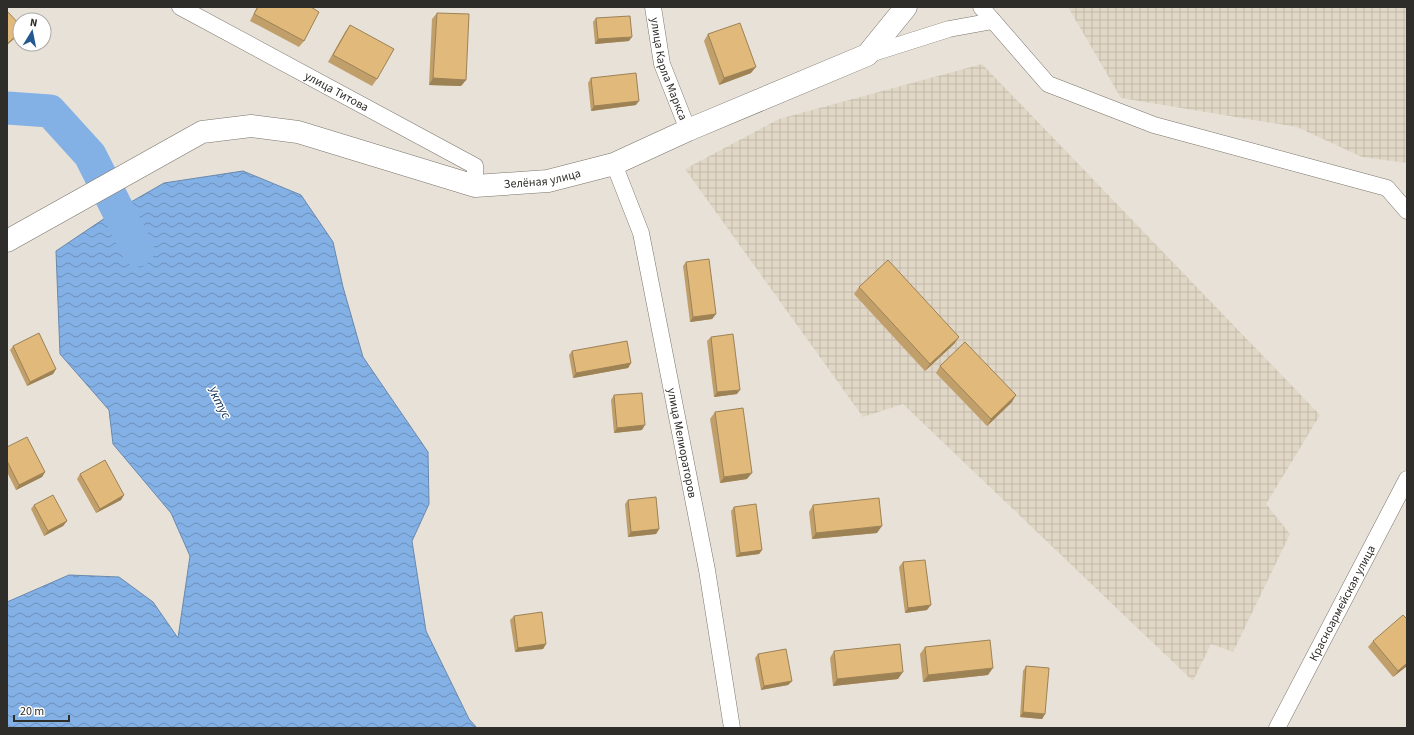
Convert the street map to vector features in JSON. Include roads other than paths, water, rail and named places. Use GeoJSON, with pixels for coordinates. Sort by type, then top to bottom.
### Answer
{"type":"FeatureCollection","features":[{"type":"Feature","properties":{"kind":"street","name":"улица Титова"},"geometry":{"type":"LineString","coordinates":[[180,7],[475,166],[475,186]]}},
{"type":"Feature","properties":{"kind":"street","name":"улица Карла Маркса"},"geometry":{"type":"LineString","coordinates":[[653,7],[662,64],[688,130]]}},
{"type":"Feature","properties":{"kind":"street"},"geometry":{"type":"LineString","coordinates":[[867,55],[906,7]]}},
{"type":"Feature","properties":{"kind":"street"},"geometry":{"type":"LineString","coordinates":[[980,7],[1048,84],[1154,125],[1387,188],[1407,211]]}},
{"type":"Feature","properties":{"kind":"street"},"geometry":{"type":"LineString","coordinates":[[867,55],[949,29],[993,21]]}},
{"type":"Feature","properties":{"kind":"street","name":"Зелёная улица"},"geometry":{"type":"LineString","coordinates":[[7,241],[202,132],[251,126],[298,132],[475,186],[548,181],[614,164],[688,130],[867,55]]}},
{"type":"Feature","properties":{"kind":"street","name":"улица Мелиораторов"},"geometry":{"type":"LineString","coordinates":[[614,164],[641,233],[707,570],[732,728]]}},
{"type":"Feature","properties":{"kind":"street","name":"Красноармейская улица"},"geometry":{"type":"LineString","coordinates":[[1277,728],[1407,479]]}},
{"type":"Feature","properties":{"kind":"water"},"geometry":{"type":"Polygon","coordinates":[[[243,171],[301,195],[333,242],[343,287],[363,357],[428,452],[429,504],[412,541],[426,631],[469,719],[477,728],[7,728],[7,602],[69,575],[119,577],[153,602],[178,638],[190,556],[171,513],[113,444],[109,410],[60,354],[56,251],[117,210],[164,183],[243,171]]]}},
{"type":"Feature","properties":{"kind":"waterway","name":"Уктус"},"geometry":{"type":"LineString","coordinates":[[7,108],[50,111],[90,155],[138,250]]}}]}
